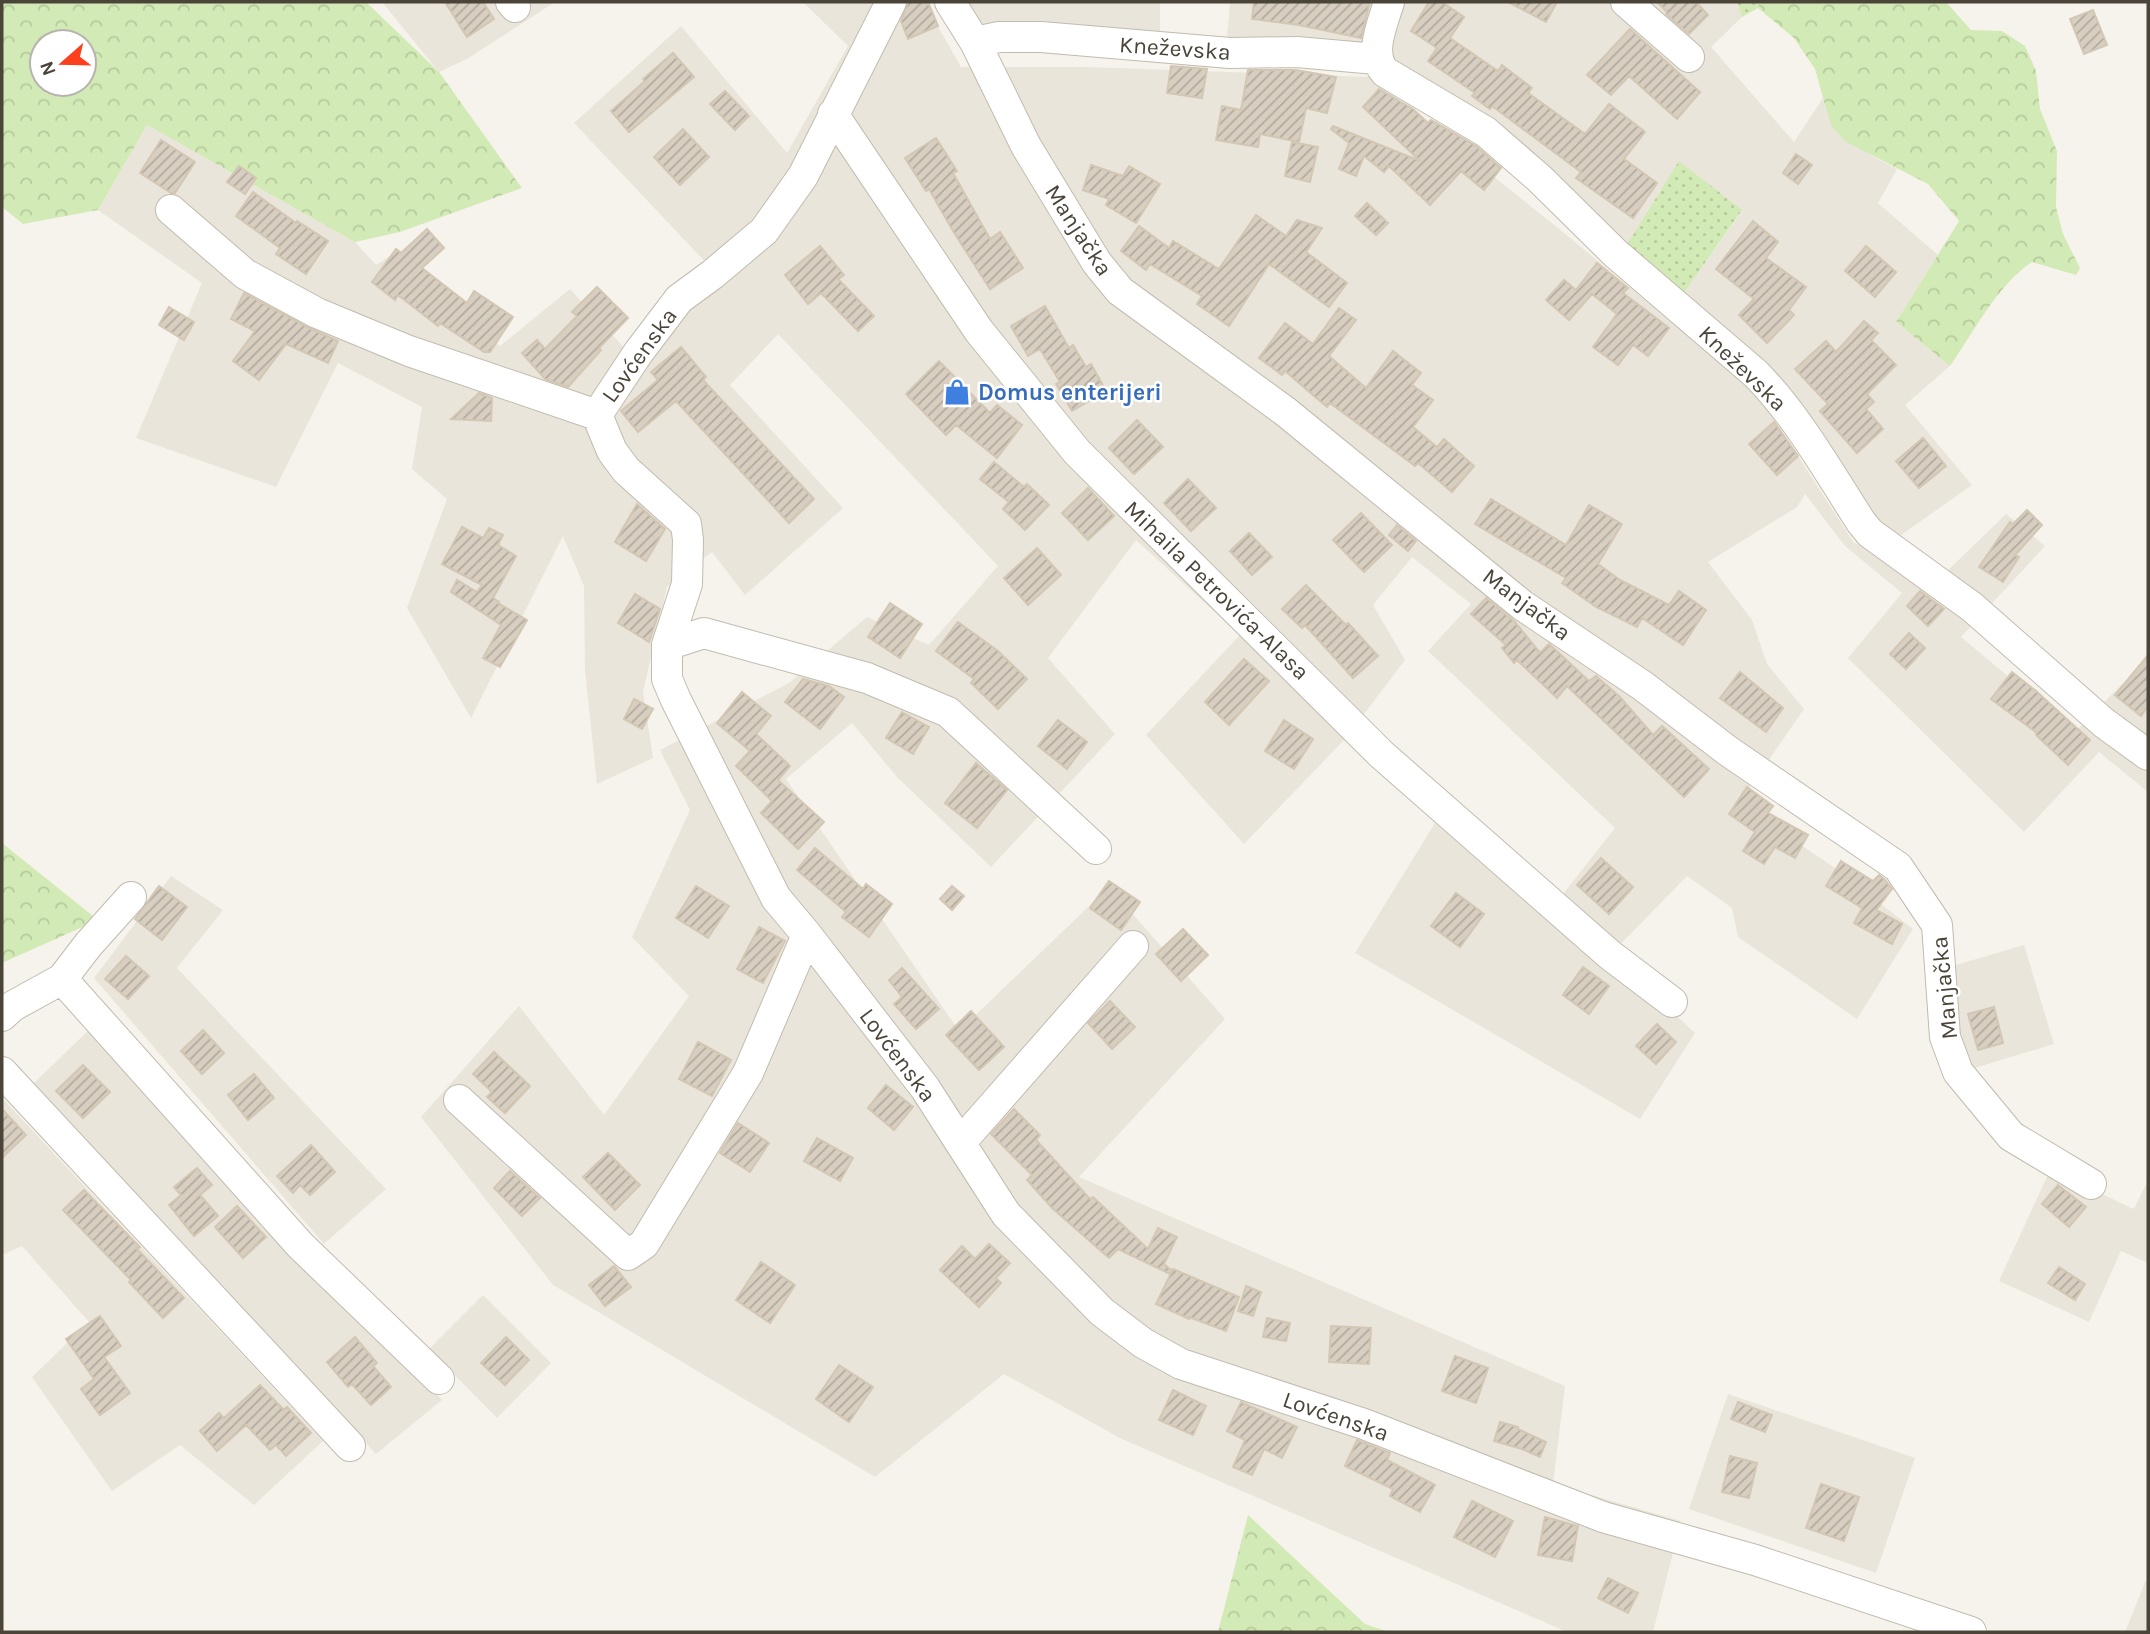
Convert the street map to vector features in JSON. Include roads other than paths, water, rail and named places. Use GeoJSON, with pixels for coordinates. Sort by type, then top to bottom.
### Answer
{"type":"FeatureCollection","features":[{"type":"Feature","properties":{"kind":"street","name":"Lovćenska"},"geometry":{"type":"LineString","coordinates":[[891,2],[803,176],[764,231],[679,299],[638,353],[597,415],[612,451],[626,470],[686,524],[687,584],[667,645],[667,679],[776,898],[925,1088],[1006,1214],[1102,1311],[1143,1343],[1181,1364],[1364,1424],[1603,1517],[1755,1560],[1971,1632]]}},
{"type":"Feature","properties":{"kind":"street","name":"Manjačka"},"geometry":{"type":"LineString","coordinates":[[950,2],[975,42],[1026,146],[1097,263],[1120,291],[1286,412],[1522,605],[1643,686],[1728,751],[1898,867],[1937,925],[1945,1037],[1958,1072],[2011,1136],[2091,1184]]}},
{"type":"Feature","properties":{"kind":"street"},"geometry":{"type":"LineString","coordinates":[[1376,59],[1389,2]]}},
{"type":"Feature","properties":{"kind":"street"},"geometry":{"type":"LineString","coordinates":[[1626,2],[1689,57]]}},
{"type":"Feature","properties":{"kind":"street","name":"Kneževska"},"geometry":{"type":"LineString","coordinates":[[975,42],[999,37],[1041,37],[1230,53],[1297,52],[1376,59],[1385,72],[1486,132],[1540,179],[1615,253],[1756,374],[1793,416],[1870,533],[1972,607],[2105,723],[2148,755]]}},
{"type":"Feature","properties":{"kind":"street","name":"Mihaila Petrovića-Alasa"},"geometry":{"type":"LineString","coordinates":[[833,114],[979,331],[1077,452],[1381,754],[1610,955],[1672,1002]]}},
{"type":"Feature","properties":{"kind":"street"},"geometry":{"type":"LineString","coordinates":[[172,210],[245,274],[317,313],[409,352],[597,415]]}},
{"type":"Feature","properties":{"kind":"street"},"geometry":{"type":"LineString","coordinates":[[667,645],[705,633],[867,678],[948,712],[1097,849]]}},
{"type":"Feature","properties":{"kind":"street"},"geometry":{"type":"LineString","coordinates":[[2,1016],[13,1006],[62,979],[131,897]]}},
{"type":"Feature","properties":{"kind":"street"},"geometry":{"type":"LineString","coordinates":[[459,1100],[628,1255],[644,1244],[748,1073],[807,935]]}},
{"type":"Feature","properties":{"kind":"street"},"geometry":{"type":"LineString","coordinates":[[961,1142],[1133,946]]}},
{"type":"Feature","properties":{"kind":"street"},"geometry":{"type":"LineString","coordinates":[[62,979],[300,1245],[439,1379]]}},
{"type":"Feature","properties":{"kind":"street"},"geometry":{"type":"LineString","coordinates":[[2,1072],[350,1446]]}},
{"type":"Feature","properties":{"kind":"place","name":"Domus enterijeri"},"geometry":{"type":"Point","coordinates":[957,392]}}]}
